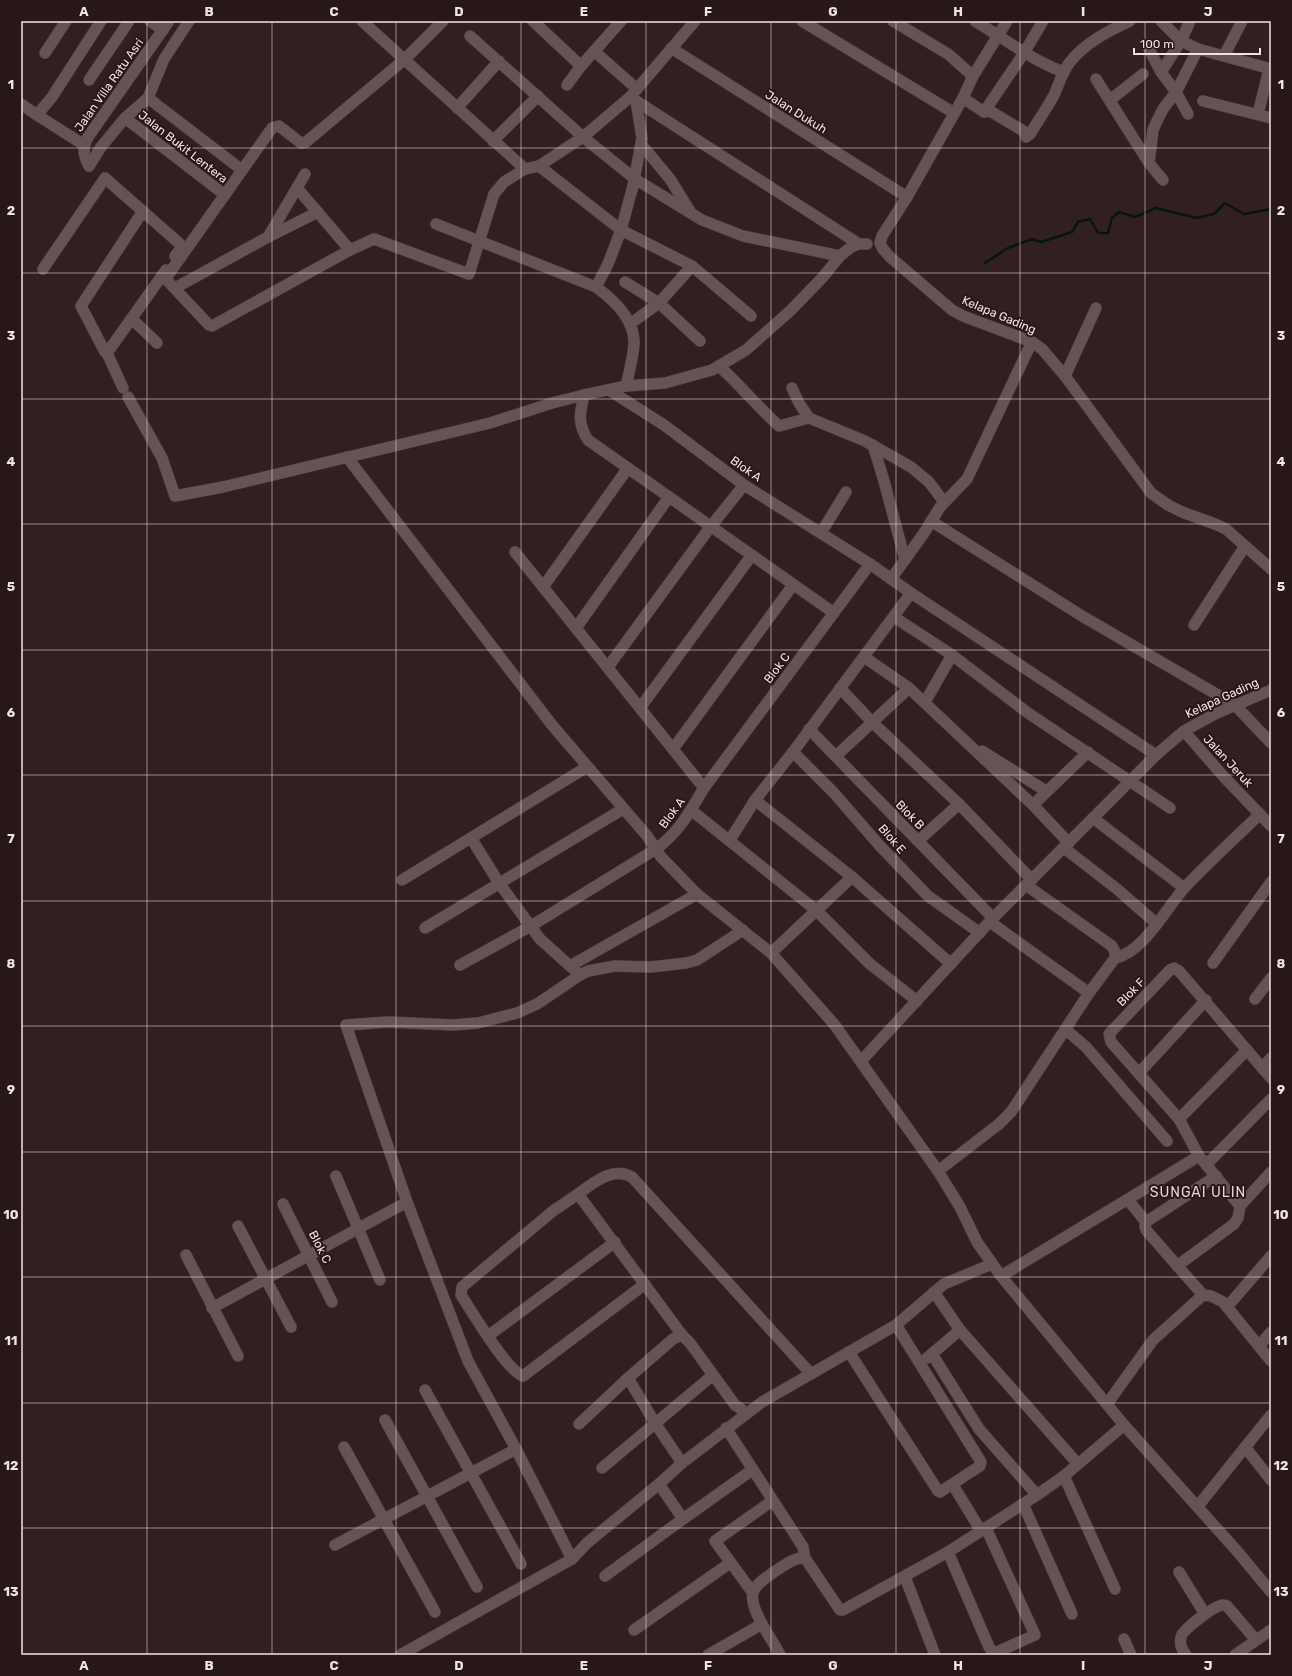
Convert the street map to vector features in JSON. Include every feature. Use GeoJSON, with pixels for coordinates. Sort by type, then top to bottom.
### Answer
{"type":"FeatureCollection","features":[{"type":"Feature","properties":{"kind":"street"},"geometry":{"type":"LineString","coordinates":[[45,53],[66,21]]}},
{"type":"Feature","properties":{"kind":"street"},"geometry":{"type":"LineString","coordinates":[[37,115],[52,97],[101,21]]}},
{"type":"Feature","properties":{"kind":"street"},"geometry":{"type":"LineString","coordinates":[[89,80],[129,21]]}},
{"type":"Feature","properties":{"kind":"street"},"geometry":{"type":"LineString","coordinates":[[150,21],[166,26]]}},
{"type":"Feature","properties":{"kind":"street","name":"Jalan Bukit Lentera"},"geometry":{"type":"LineString","coordinates":[[189,21],[164,59],[148,98],[125,118],[225,195]]}},
{"type":"Feature","properties":{"kind":"street"},"geometry":{"type":"LineString","coordinates":[[362,21],[525,169]]}},
{"type":"Feature","properties":{"kind":"street"},"geometry":{"type":"LineString","coordinates":[[107,353],[225,195],[272,128],[279,126],[301,143],[306,142],[405,59],[443,21]]}},
{"type":"Feature","properties":{"kind":"street"},"geometry":{"type":"LineString","coordinates":[[533,21],[581,66]]}},
{"type":"Feature","properties":{"kind":"street"},"geometry":{"type":"LineString","coordinates":[[802,21],[954,113]]}},
{"type":"Feature","properties":{"kind":"street"},"geometry":{"type":"LineString","coordinates":[[893,21],[948,54],[973,76]]}},
{"type":"Feature","properties":{"kind":"street"},"geometry":{"type":"LineString","coordinates":[[975,21],[1024,53],[1064,72]]}},
{"type":"Feature","properties":{"kind":"street","name":"Kelapa Gading"},"geometry":{"type":"LineString","coordinates":[[1007,21],[973,76],[963,98],[907,197],[882,236],[880,243],[882,249],[890,258],[945,305],[963,316],[1032,342],[1042,349],[1065,376],[1150,493],[1182,512],[1226,529],[1271,569]]}},
{"type":"Feature","properties":{"kind":"street"},"geometry":{"type":"LineString","coordinates":[[984,112],[1024,53],[1043,21]]}},
{"type":"Feature","properties":{"kind":"street"},"geometry":{"type":"LineString","coordinates":[[963,98],[984,112],[990,111],[996,114],[1025,132],[1026,137],[1030,134],[1053,95],[1070,62],[1086,46],[1108,31],[1130,21]]}},
{"type":"Feature","properties":{"kind":"street"},"geometry":{"type":"LineString","coordinates":[[1161,21],[1181,41],[1198,49],[1270,69],[1258,114]]}},
{"type":"Feature","properties":{"kind":"street"},"geometry":{"type":"LineString","coordinates":[[1161,72],[1181,41],[1190,21]]}},
{"type":"Feature","properties":{"kind":"street"},"geometry":{"type":"LineString","coordinates":[[1224,56],[1242,21]]}},
{"type":"Feature","properties":{"kind":"street"},"geometry":{"type":"LineString","coordinates":[[567,85],[618,22]]}},
{"type":"Feature","properties":{"kind":"street"},"geometry":{"type":"LineString","coordinates":[[164,276],[209,325],[212,326],[350,250],[374,239],[470,274],[494,194],[504,182],[525,169],[539,166],[583,137],[633,99],[638,88],[692,22]]}},
{"type":"Feature","properties":{"kind":"street","name":"Jalan Villa Ratu Asri"},"geometry":{"type":"LineString","coordinates":[[125,118],[101,147],[89,166],[83,151],[88,137],[166,26]]}},
{"type":"Feature","properties":{"kind":"street"},"geometry":{"type":"LineString","coordinates":[[470,36],[583,137],[635,179],[691,214],[702,220],[744,236],[840,256]]}},
{"type":"Feature","properties":{"kind":"street"},"geometry":{"type":"LineString","coordinates":[[1148,47],[1161,72],[1176,92],[1188,114]]}},
{"type":"Feature","properties":{"kind":"street","name":"Jalan Dukuh"},"geometry":{"type":"LineString","coordinates":[[671,48],[907,197]]}},
{"type":"Feature","properties":{"kind":"street"},"geometry":{"type":"LineString","coordinates":[[1149,163],[1153,130],[1163,109],[1176,92],[1198,49]]}},
{"type":"Feature","properties":{"kind":"street"},"geometry":{"type":"LineString","coordinates":[[594,51],[638,88]]}},
{"type":"Feature","properties":{"kind":"street"},"geometry":{"type":"LineString","coordinates":[[457,108],[499,61]]}},
{"type":"Feature","properties":{"kind":"street"},"geometry":{"type":"LineString","coordinates":[[1110,100],[1143,74]]}},
{"type":"Feature","properties":{"kind":"street"},"geometry":{"type":"LineString","coordinates":[[1096,79],[1149,163],[1163,180]]}},
{"type":"Feature","properties":{"kind":"street"},"geometry":{"type":"LineString","coordinates":[[493,141],[538,96]]}},
{"type":"Feature","properties":{"kind":"street"},"geometry":{"type":"LineString","coordinates":[[148,98],[242,170]]}},
{"type":"Feature","properties":{"kind":"street"},"geometry":{"type":"LineString","coordinates":[[596,286],[608,264],[621,230],[635,179],[641,144],[639,116],[633,99]]}},
{"type":"Feature","properties":{"kind":"street"},"geometry":{"type":"LineString","coordinates":[[143,211],[81,306],[105,352],[107,353],[126,393],[162,458],[175,496],[223,487],[490,423],[552,403],[584,395],[626,386],[665,383],[697,375],[719,366],[746,350],[790,311],[823,277],[840,256],[851,247],[863,244],[633,99]]}},
{"type":"Feature","properties":{"kind":"street"},"geometry":{"type":"LineString","coordinates":[[1203,101],[1271,118]]}},
{"type":"Feature","properties":{"kind":"street"},"geometry":{"type":"LineString","coordinates":[[21,104],[84,145]]}},
{"type":"Feature","properties":{"kind":"street"},"geometry":{"type":"LineString","coordinates":[[641,144],[670,178],[691,214]]}},
{"type":"Feature","properties":{"kind":"street"},"geometry":{"type":"LineString","coordinates":[[539,166],[621,230],[692,266],[751,316]]}},
{"type":"Feature","properties":{"kind":"street"},"geometry":{"type":"LineString","coordinates":[[268,237],[305,174]]}},
{"type":"Feature","properties":{"kind":"street"},"geometry":{"type":"LineString","coordinates":[[43,269],[103,179],[108,179],[182,247],[164,276]]}},
{"type":"Feature","properties":{"kind":"street"},"geometry":{"type":"LineString","coordinates":[[297,188],[350,250]]}},
{"type":"Feature","properties":{"kind":"street"},"geometry":{"type":"LineString","coordinates":[[175,288],[268,237],[318,212]]}},
{"type":"Feature","properties":{"kind":"street"},"geometry":{"type":"LineString","coordinates":[[436,224],[596,286],[614,301],[624,313],[630,324],[634,342],[626,386]]}},
{"type":"Feature","properties":{"kind":"street"},"geometry":{"type":"LineString","coordinates":[[630,324],[659,303],[692,266]]}},
{"type":"Feature","properties":{"kind":"street"},"geometry":{"type":"LineString","coordinates":[[625,282],[659,303],[700,341]]}},
{"type":"Feature","properties":{"kind":"street"},"geometry":{"type":"LineString","coordinates":[[1065,376],[1096,308]]}},
{"type":"Feature","properties":{"kind":"street"},"geometry":{"type":"LineString","coordinates":[[132,319],[157,343]]}},
{"type":"Feature","properties":{"kind":"street"},"geometry":{"type":"LineString","coordinates":[[891,579],[944,502],[967,479],[1029,348]]}},
{"type":"Feature","properties":{"kind":"street"},"geometry":{"type":"LineString","coordinates":[[719,366],[737,382],[761,409],[779,426],[809,418]]}},
{"type":"Feature","properties":{"kind":"street"},"geometry":{"type":"LineString","coordinates":[[792,388],[799,403],[809,418],[873,446],[910,466],[929,482],[944,502]]}},
{"type":"Feature","properties":{"kind":"street","name":"Blok A"},"geometry":{"type":"LineString","coordinates":[[609,390],[664,425],[744,485],[870,564],[911,593],[1156,755]]}},
{"type":"Feature","properties":{"kind":"street"},"geometry":{"type":"LineString","coordinates":[[584,395],[580,422],[581,430],[588,440],[834,613]]}},
{"type":"Feature","properties":{"kind":"street"},"geometry":{"type":"LineString","coordinates":[[873,446],[884,481],[904,560]]}},
{"type":"Feature","properties":{"kind":"street"},"geometry":{"type":"LineString","coordinates":[[347,457],[546,716],[587,767],[623,808],[661,857],[697,894],[771,953],[834,1024],[938,1171],[960,1207],[977,1242],[1001,1276],[1124,1425],[1238,1551],[1271,1592]]}},
{"type":"Feature","properties":{"kind":"street"},"geometry":{"type":"LineString","coordinates":[[543,587],[628,468]]}},
{"type":"Feature","properties":{"kind":"street"},"geometry":{"type":"LineString","coordinates":[[608,668],[711,526],[744,485]]}},
{"type":"Feature","properties":{"kind":"street"},"geometry":{"type":"LineString","coordinates":[[821,533],[846,492]]}},
{"type":"Feature","properties":{"kind":"street"},"geometry":{"type":"LineString","coordinates":[[576,628],[669,497]]}},
{"type":"Feature","properties":{"kind":"street"},"geometry":{"type":"LineString","coordinates":[[931,521],[1082,616],[1235,706],[1271,743]]}},
{"type":"Feature","properties":{"kind":"street"},"geometry":{"type":"LineString","coordinates":[[1194,625],[1245,546]]}},
{"type":"Feature","properties":{"kind":"street"},"geometry":{"type":"LineString","coordinates":[[515,552],[704,788]]}},
{"type":"Feature","properties":{"kind":"street"},"geometry":{"type":"LineString","coordinates":[[640,708],[752,555]]}},
{"type":"Feature","properties":{"kind":"street","name":"Blok C"},"geometry":{"type":"LineString","coordinates":[[704,788],[870,564]]}},
{"type":"Feature","properties":{"kind":"street"},"geometry":{"type":"LineString","coordinates":[[673,749],[793,585]]}},
{"type":"Feature","properties":{"kind":"street"},"geometry":{"type":"LineString","coordinates":[[730,840],[755,800],[894,618],[911,593]]}},
{"type":"Feature","properties":{"kind":"street"},"geometry":{"type":"LineString","coordinates":[[894,618],[952,655],[1028,713],[1170,808]]}},
{"type":"Feature","properties":{"kind":"street"},"geometry":{"type":"LineString","coordinates":[[925,702],[952,655]]}},
{"type":"Feature","properties":{"kind":"street"},"geometry":{"type":"LineString","coordinates":[[864,657],[909,688],[925,702],[1032,805],[1067,846],[1157,924]]}},
{"type":"Feature","properties":{"kind":"street"},"geometry":{"type":"LineString","coordinates":[[840,688],[873,722],[959,804],[1029,883],[1112,946],[1115,952],[1115,958],[1089,993],[1011,1112],[999,1124],[938,1171]]}},
{"type":"Feature","properties":{"kind":"street"},"geometry":{"type":"LineString","coordinates":[[836,756],[909,688]]}},
{"type":"Feature","properties":{"kind":"street","name":"Kelapa Gading"},"geometry":{"type":"LineString","coordinates":[[861,1061],[991,920],[1067,846],[1156,755],[1184,731],[1215,714],[1271,690]]}},
{"type":"Feature","properties":{"kind":"street","name":"Blok B"},"geometry":{"type":"LineString","coordinates":[[809,729],[918,841],[991,920],[1089,993]]}},
{"type":"Feature","properties":{"kind":"street","name":"Jalan Jeruk"},"geometry":{"type":"LineString","coordinates":[[1184,731],[1224,777],[1270,824]]}},
{"type":"Feature","properties":{"kind":"street"},"geometry":{"type":"LineString","coordinates":[[961,737],[1046,791]]}},
{"type":"Feature","properties":{"kind":"street","name":"Blok E"},"geometry":{"type":"LineString","coordinates":[[793,752],[834,793],[880,846],[928,896],[980,933]]}},
{"type":"Feature","properties":{"kind":"street"},"geometry":{"type":"LineString","coordinates":[[1032,805],[1088,752]]}},
{"type":"Feature","properties":{"kind":"street"},"geometry":{"type":"LineString","coordinates":[[402,880],[587,767]]}},
{"type":"Feature","properties":{"kind":"street","name":"Blok A"},"geometry":{"type":"LineString","coordinates":[[460,965],[531,926],[656,849],[670,838],[683,823],[704,788]]}},
{"type":"Feature","properties":{"kind":"street"},"geometry":{"type":"LineString","coordinates":[[755,800],[852,877],[951,964]]}},
{"type":"Feature","properties":{"kind":"street"},"geometry":{"type":"LineString","coordinates":[[918,841],[959,804]]}},
{"type":"Feature","properties":{"kind":"street"},"geometry":{"type":"LineString","coordinates":[[425,928],[623,808]]}},
{"type":"Feature","properties":{"kind":"street"},"geometry":{"type":"LineString","coordinates":[[691,810],[730,840],[817,912],[870,964],[917,1001]]}},
{"type":"Feature","properties":{"kind":"street"},"geometry":{"type":"LineString","coordinates":[[1115,958],[1130,952],[1157,924],[1184,888],[1260,814]]}},
{"type":"Feature","properties":{"kind":"street"},"geometry":{"type":"LineString","coordinates":[[1093,818],[1184,888]]}},
{"type":"Feature","properties":{"kind":"street"},"geometry":{"type":"LineString","coordinates":[[471,838],[499,883],[540,939],[580,975]]}},
{"type":"Feature","properties":{"kind":"street"},"geometry":{"type":"LineString","coordinates":[[771,953],[817,912],[852,877]]}},
{"type":"Feature","properties":{"kind":"street"},"geometry":{"type":"LineString","coordinates":[[1213,963],[1271,882]]}},
{"type":"Feature","properties":{"kind":"street"},"geometry":{"type":"LineString","coordinates":[[570,966],[697,894]]}},
{"type":"Feature","properties":{"kind":"street"},"geometry":{"type":"LineString","coordinates":[[572,1559],[516,1449],[468,1361],[407,1202],[346,1025],[388,1022],[452,1026],[478,1023],[517,1013],[530,1007],[588,971],[615,966],[651,967],[686,964],[697,960],[743,930]]}},
{"type":"Feature","properties":{"kind":"street","name":"Blok F"},"geometry":{"type":"LineString","coordinates":[[1139,1073],[1111,1042],[1109,1034],[1170,970],[1174,968],[1180,971],[1206,1000]]}},
{"type":"Feature","properties":{"kind":"street"},"geometry":{"type":"LineString","coordinates":[[1255,999],[1271,978]]}},
{"type":"Feature","properties":{"kind":"street"},"geometry":{"type":"LineString","coordinates":[[1240,1206],[1199,1156],[1179,1119],[1139,1073],[1206,1000],[1271,1078]]}},
{"type":"Feature","properties":{"kind":"street"},"geometry":{"type":"LineString","coordinates":[[1066,1030],[1086,1047],[1168,1142]]}},
{"type":"Feature","properties":{"kind":"street"},"geometry":{"type":"LineString","coordinates":[[1179,1119],[1247,1050]]}},
{"type":"Feature","properties":{"kind":"street"},"geometry":{"type":"LineString","coordinates":[[1262,1068],[1271,1058]]}},
{"type":"Feature","properties":{"kind":"street"},"geometry":{"type":"LineString","coordinates":[[1207,1164],[1271,1099]]}},
{"type":"Feature","properties":{"kind":"street"},"geometry":{"type":"LineString","coordinates":[[1001,1276],[1199,1156]]}},
{"type":"Feature","properties":{"kind":"street"},"geometry":{"type":"LineString","coordinates":[[1177,1266],[1234,1224],[1238,1218],[1240,1206],[1271,1172]]}},
{"type":"Feature","properties":{"kind":"street"},"geometry":{"type":"LineString","coordinates":[[645,1284],[523,1376],[516,1374],[488,1336],[461,1295],[462,1287],[553,1211],[604,1177],[626,1173],[632,1177],[811,1374]]}},
{"type":"Feature","properties":{"kind":"street"},"geometry":{"type":"LineString","coordinates":[[336,1176],[380,1280]]}},
{"type":"Feature","properties":{"kind":"street"},"geometry":{"type":"LineString","coordinates":[[1146,1222],[1216,1176]]}},
{"type":"Feature","properties":{"kind":"street"},"geometry":{"type":"LineString","coordinates":[[578,1194],[735,1405],[747,1413]]}},
{"type":"Feature","properties":{"kind":"street"},"geometry":{"type":"LineString","coordinates":[[1128,1200],[1146,1222],[1146,1230],[1177,1266],[1203,1295],[1217,1298],[1227,1307],[1271,1361]]}},
{"type":"Feature","properties":{"kind":"street"},"geometry":{"type":"LineString","coordinates":[[212,1308],[407,1202]]}},
{"type":"Feature","properties":{"kind":"street","name":"Blok C"},"geometry":{"type":"LineString","coordinates":[[283,1204],[310,1255],[332,1302]]}},
{"type":"Feature","properties":{"kind":"street"},"geometry":{"type":"LineString","coordinates":[[238,1226],[291,1328]]}},
{"type":"Feature","properties":{"kind":"street"},"geometry":{"type":"LineString","coordinates":[[488,1336],[615,1242]]}},
{"type":"Feature","properties":{"kind":"street"},"geometry":{"type":"LineString","coordinates":[[186,1255],[238,1356]]}},
{"type":"Feature","properties":{"kind":"street"},"geometry":{"type":"LineString","coordinates":[[1227,1307],[1271,1256]]}},
{"type":"Feature","properties":{"kind":"street"},"geometry":{"type":"LineString","coordinates":[[400,1655],[572,1559],[587,1543],[659,1484],[682,1463],[762,1402],[896,1324],[944,1284],[992,1264]]}},
{"type":"Feature","properties":{"kind":"street"},"geometry":{"type":"LineString","coordinates":[[934,1292],[960,1330],[1077,1463]]}},
{"type":"Feature","properties":{"kind":"street"},"geometry":{"type":"LineString","coordinates":[[1107,1404],[1153,1340],[1203,1295]]}},
{"type":"Feature","properties":{"kind":"street"},"geometry":{"type":"LineString","coordinates":[[849,1352],[938,1491],[940,1492],[952,1485],[981,1464],[896,1324]]}},
{"type":"Feature","properties":{"kind":"street"},"geometry":{"type":"LineString","coordinates":[[920,1365],[960,1330]]}},
{"type":"Feature","properties":{"kind":"street"},"geometry":{"type":"LineString","coordinates":[[1259,1346],[1271,1332]]}},
{"type":"Feature","properties":{"kind":"street"},"geometry":{"type":"LineString","coordinates":[[579,1424],[628,1378],[673,1339],[682,1334]]}},
{"type":"Feature","properties":{"kind":"street"},"geometry":{"type":"LineString","coordinates":[[932,1354],[978,1429],[1037,1495]]}},
{"type":"Feature","properties":{"kind":"street"},"geometry":{"type":"LineString","coordinates":[[602,1468],[714,1375]]}},
{"type":"Feature","properties":{"kind":"street"},"geometry":{"type":"LineString","coordinates":[[628,1378],[655,1423],[682,1463]]}},
{"type":"Feature","properties":{"kind":"street"},"geometry":{"type":"LineString","coordinates":[[425,1390],[521,1564]]}},
{"type":"Feature","properties":{"kind":"street"},"geometry":{"type":"LineString","coordinates":[[1198,1506],[1271,1415]]}},
{"type":"Feature","properties":{"kind":"street"},"geometry":{"type":"LineString","coordinates":[[385,1420],[477,1587]]}},
{"type":"Feature","properties":{"kind":"street"},"geometry":{"type":"LineString","coordinates":[[726,1428],[803,1547],[805,1558],[840,1610],[845,1610],[948,1552],[1037,1495],[1064,1476],[1077,1463],[1124,1425]]}},
{"type":"Feature","properties":{"kind":"street"},"geometry":{"type":"LineString","coordinates":[[344,1447],[435,1612]]}},
{"type":"Feature","properties":{"kind":"street"},"geometry":{"type":"LineString","coordinates":[[1245,1447],[1271,1480]]}},
{"type":"Feature","properties":{"kind":"street"},"geometry":{"type":"LineString","coordinates":[[335,1545],[385,1520],[516,1449]]}},
{"type":"Feature","properties":{"kind":"street"},"geometry":{"type":"LineString","coordinates":[[605,1576],[752,1470]]}},
{"type":"Feature","properties":{"kind":"street"},"geometry":{"type":"LineString","coordinates":[[1064,1476],[1115,1589]]}},
{"type":"Feature","properties":{"kind":"street"},"geometry":{"type":"LineString","coordinates":[[659,1484],[683,1519]]}},
{"type":"Feature","properties":{"kind":"street"},"geometry":{"type":"LineString","coordinates":[[948,1552],[992,1651],[997,1652],[1035,1635],[983,1529],[952,1485]]}},
{"type":"Feature","properties":{"kind":"street"},"geometry":{"type":"LineString","coordinates":[[753,1593],[715,1541],[772,1501]]}},
{"type":"Feature","properties":{"kind":"street"},"geometry":{"type":"LineString","coordinates":[[1023,1504],[1072,1614]]}},
{"type":"Feature","properties":{"kind":"street"},"geometry":{"type":"LineString","coordinates":[[780,1655],[762,1624],[753,1602],[753,1593],[758,1584],[783,1566],[795,1558],[805,1558]]}},
{"type":"Feature","properties":{"kind":"street"},"geometry":{"type":"LineString","coordinates":[[634,1630],[730,1563]]}},
{"type":"Feature","properties":{"kind":"street"},"geometry":{"type":"LineString","coordinates":[[1179,1572],[1205,1614]]}},
{"type":"Feature","properties":{"kind":"street"},"geometry":{"type":"LineString","coordinates":[[905,1577],[935,1655]]}},
{"type":"Feature","properties":{"kind":"street"},"geometry":{"type":"LineString","coordinates":[[1186,1655],[1180,1644],[1180,1638],[1183,1633],[1205,1614],[1219,1606],[1225,1605],[1256,1640]]}},
{"type":"Feature","properties":{"kind":"street"},"geometry":{"type":"LineString","coordinates":[[708,1655],[762,1624]]}},
{"type":"Feature","properties":{"kind":"street"},"geometry":{"type":"LineString","coordinates":[[1235,1655],[1271,1630]]}},
{"type":"Feature","properties":{"kind":"street"},"geometry":{"type":"LineString","coordinates":[[1124,1639],[1131,1655]]}},
{"type":"Feature","properties":{"kind":"waterway"},"geometry":{"type":"LineString","coordinates":[[985,263],[1008,248],[1032,239],[1041,242],[1072,232],[1078,222],[1090,219],[1098,233],[1108,233],[1112,218],[1119,212],[1135,217],[1156,208],[1197,218],[1214,214],[1225,203],[1244,214],[1271,209]]}},
{"type":"Feature","properties":{"kind":"district","name":"SUNGAI ULIN"},"geometry":{"type":"Point","coordinates":[1198,1192]}}]}
